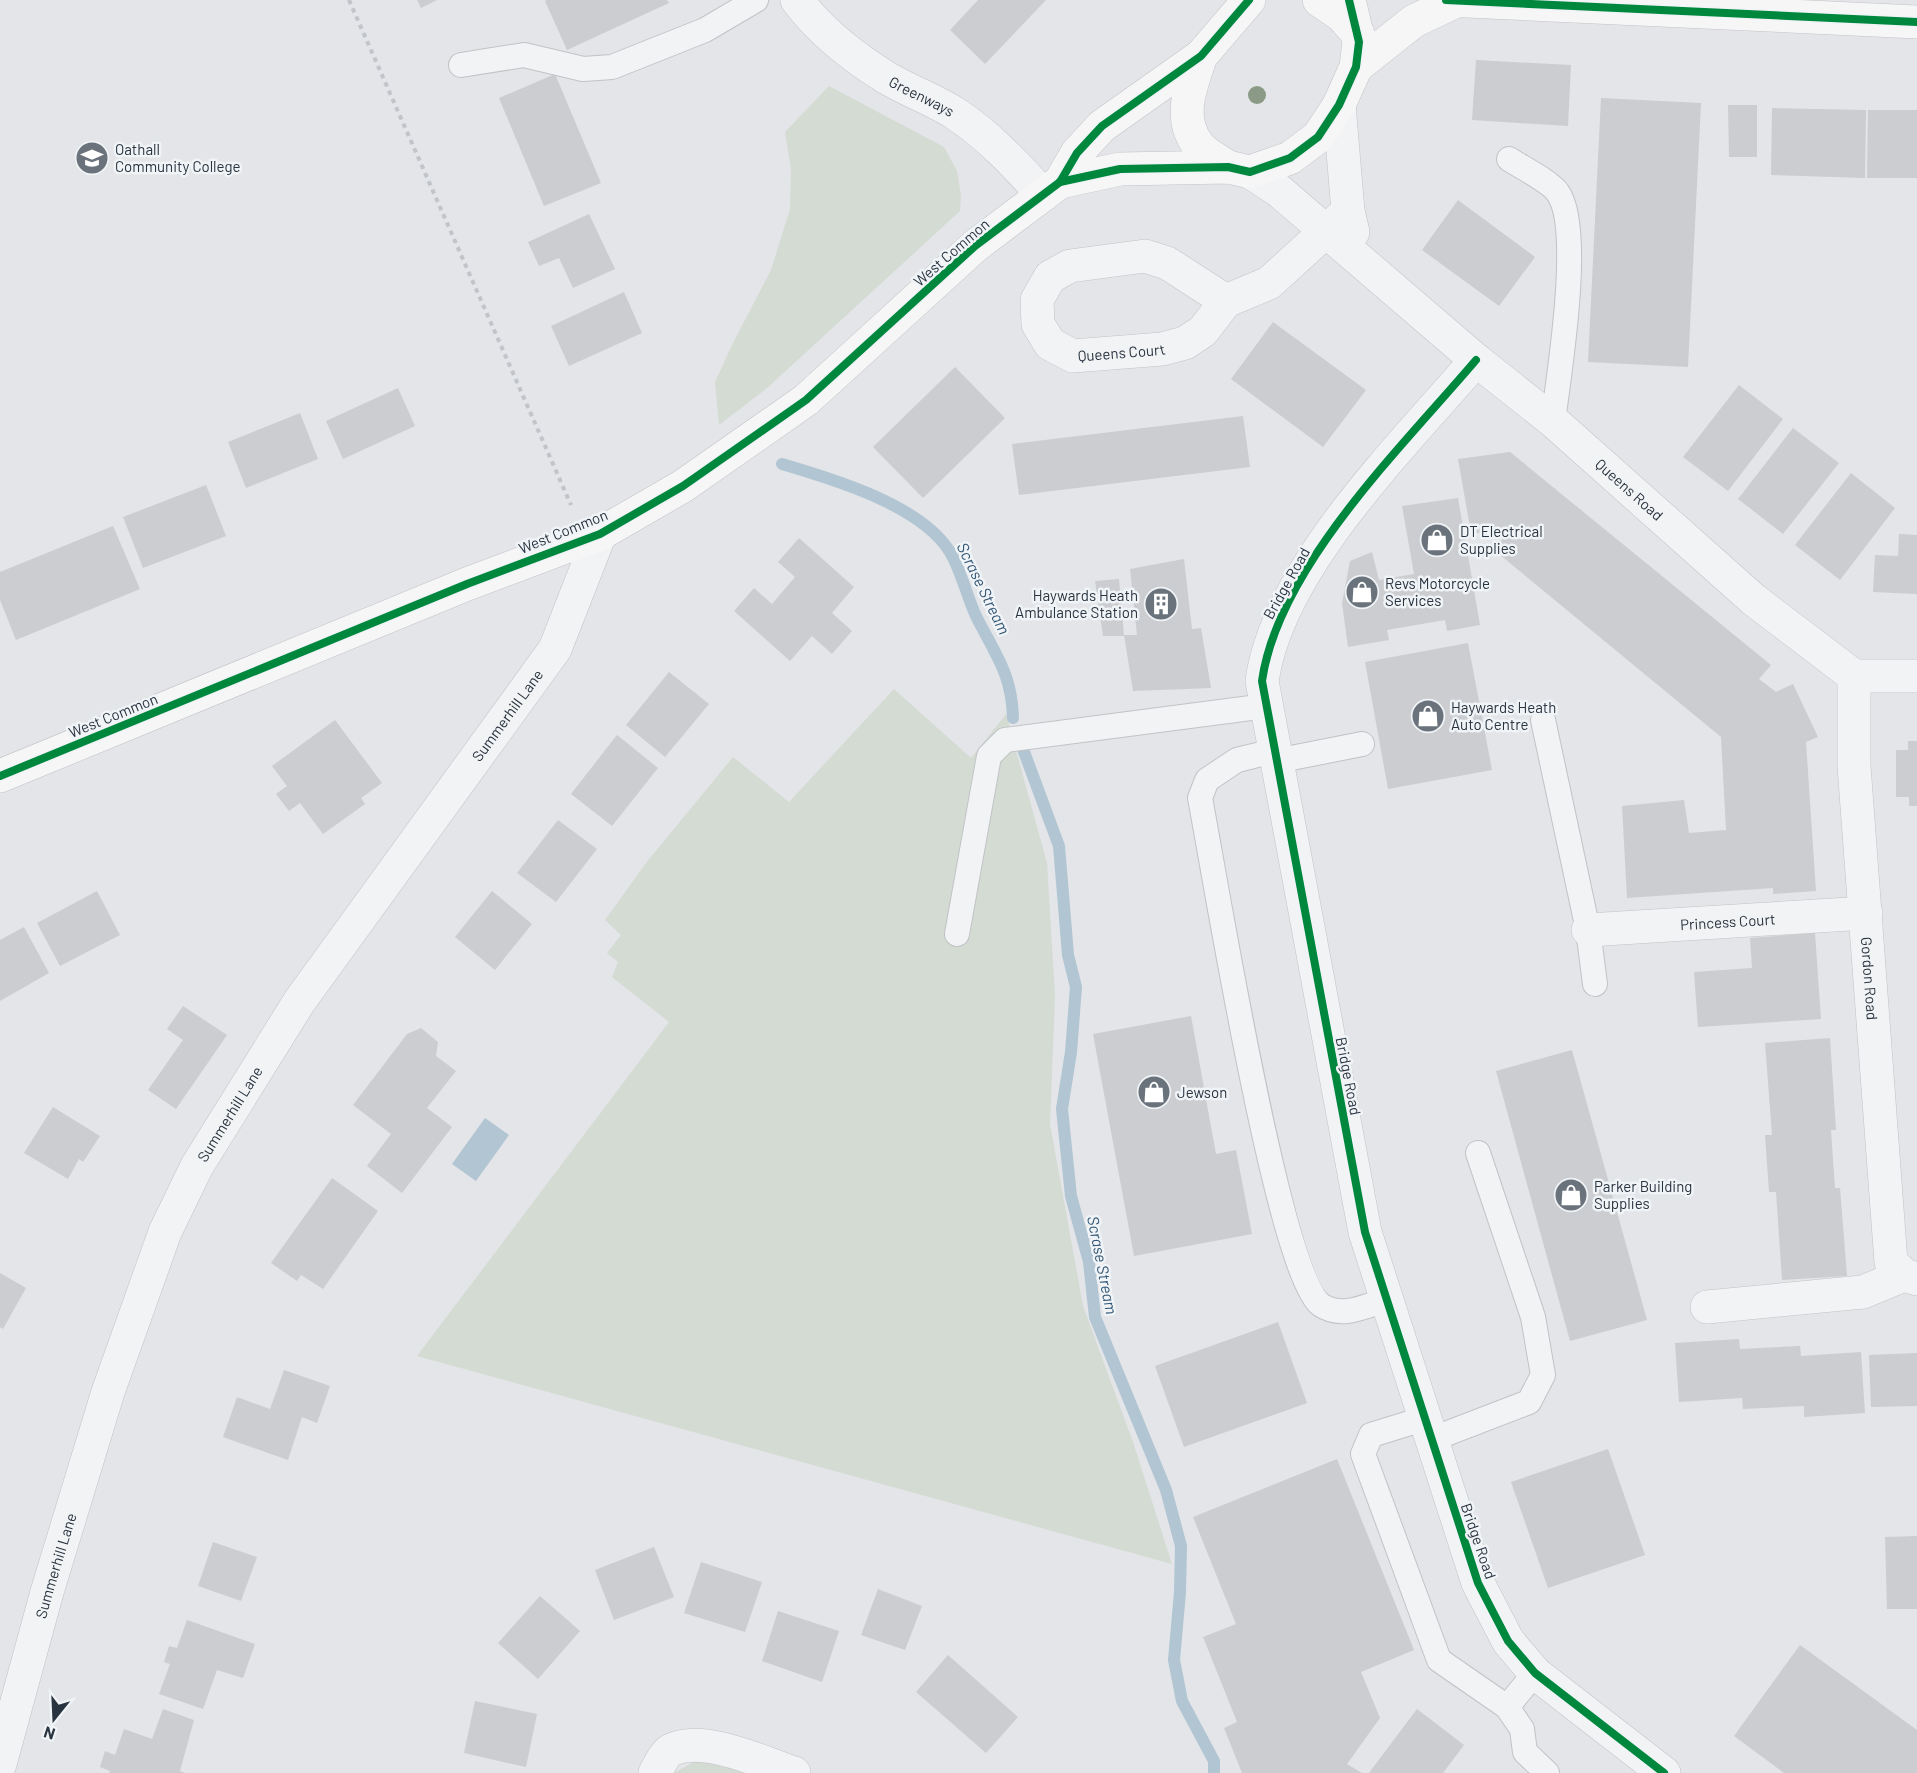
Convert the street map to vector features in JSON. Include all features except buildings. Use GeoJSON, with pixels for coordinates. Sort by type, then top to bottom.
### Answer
{"type":"FeatureCollection","features":[{"type":"Feature","properties":{"kind":"main road"},"geometry":{"type":"LineString","coordinates":[[1319,0],[1341,15],[1358,34]]}},
{"type":"Feature","properties":{"kind":"main road"},"geometry":{"type":"LineString","coordinates":[[1051,189],[1120,169],[1239,170],[1290,158],[1318,137],[1340,105],[1356,67],[1358,34],[1348,0]]}},
{"type":"Feature","properties":{"kind":"main road"},"geometry":{"type":"LineString","coordinates":[[1356,67],[1414,21],[1451,1],[1917,22]]}},
{"type":"Feature","properties":{"kind":"main road"},"geometry":{"type":"LineString","coordinates":[[1051,189],[1077,153],[1102,126],[1201,56],[1252,2]]}},
{"type":"Feature","properties":{"kind":"main road"},"geometry":{"type":"LineString","coordinates":[[1201,56],[1186,106],[1189,127],[1199,147],[1239,170]]}},
{"type":"Feature","properties":{"kind":"main road","name":"West Common"},"geometry":{"type":"LineString","coordinates":[[0,776],[592,536],[683,486],[806,400],[975,246],[1051,189]]}},
{"type":"Feature","properties":{"kind":"street","name":"Greenways"},"geometry":{"type":"LineString","coordinates":[[797,0],[808,15],[842,47],[887,78],[957,115],[1016,165],[1051,189]]}},
{"type":"Feature","properties":{"kind":"street","name":"Queens Road"},"geometry":{"type":"LineString","coordinates":[[1340,105],[1337,221],[1359,259],[1476,360],[1553,421],[1754,600],[1854,676]]}},
{"type":"Feature","properties":{"kind":"street"},"geometry":{"type":"LineString","coordinates":[[1226,301],[1269,284],[1337,221],[1239,170]]}},
{"type":"Feature","properties":{"kind":"street","name":"Queens Court"},"geometry":{"type":"LineString","coordinates":[[1145,256],[1167,263],[1226,301],[1203,331],[1185,343],[1162,349],[1073,356],[1050,344],[1038,324],[1037,300],[1050,277],[1070,266],[1145,256]]}},
{"type":"Feature","properties":{"kind":"street","name":"Bridge Road"},"geometry":{"type":"LineString","coordinates":[[1476,360],[1373,481],[1308,564],[1283,612],[1266,652],[1262,681],[1365,1232],[1427,1430],[1478,1582],[1508,1641],[1535,1673],[1664,1773]]}},
{"type":"Feature","properties":{"kind":"street","name":"Summerhill Lane"},"geometry":{"type":"LineString","coordinates":[[0,1764],[47,1592],[105,1403],[134,1314],[165,1232],[197,1167],[300,1002],[555,649],[592,536]]}},
{"type":"Feature","properties":{"kind":"street"},"geometry":{"type":"LineString","coordinates":[[1854,676],[1917,676]]}},
{"type":"Feature","properties":{"kind":"street","name":"Gordon Road"},"geometry":{"type":"LineString","coordinates":[[1854,676],[1854,766],[1891,1262],[1911,1277]]}},
{"type":"Feature","properties":{"kind":"street","name":"Princess Court"},"geometry":{"type":"LineString","coordinates":[[1588,930],[1866,913]]}},
{"type":"Feature","properties":{"kind":"street","name":"Gordon Road"},"geometry":{"type":"LineString","coordinates":[[1707,1307],[1863,1292],[1911,1277]]}},
{"type":"Feature","properties":{"kind":"street"},"geometry":{"type":"LineString","coordinates":[[655,1773],[669,1751],[690,1743],[713,1747],[794,1773]]}},
{"type":"Feature","properties":{"kind":"lane"},"geometry":{"type":"LineString","coordinates":[[461,65],[524,55],[583,69],[612,67],[705,30],[756,0]]}},
{"type":"Feature","properties":{"kind":"lane"},"geometry":{"type":"LineString","coordinates":[[1509,159],[1558,192],[1569,218],[1567,304],[1553,421]]}},
{"type":"Feature","properties":{"kind":"lane"},"geometry":{"type":"LineString","coordinates":[[957,934],[989,756],[1005,740],[1266,706]]}},
{"type":"Feature","properties":{"kind":"lane"},"geometry":{"type":"LineString","coordinates":[[1543,720],[1588,930],[1595,984]]}},
{"type":"Feature","properties":{"kind":"lane"},"geometry":{"type":"LineString","coordinates":[[1362,744],[1238,760],[1207,780],[1200,798],[1261,1122],[1297,1261],[1320,1304],[1341,1313],[1386,1300]]}},
{"type":"Feature","properties":{"kind":"lane"},"geometry":{"type":"LineString","coordinates":[[1478,1153],[1533,1317],[1543,1374],[1529,1402],[1427,1430],[1371,1435],[1363,1454],[1439,1660],[1506,1707],[1522,1729],[1525,1752],[1547,1773]]}},
{"type":"Feature","properties":{"kind":"lane"},"geometry":{"type":"LineString","coordinates":[[1506,1707],[1535,1673]]}},
{"type":"Feature","properties":{"kind":"path"},"geometry":{"type":"LineString","coordinates":[[349,0],[559,477],[592,536]]}},
{"type":"Feature","properties":{"kind":"shaded area"},"geometry":{"type":"Polygon","coordinates":[[[829,86],[944,147],[957,171],[961,195],[960,211],[766,389],[719,425],[715,382],[771,270],[790,209],[791,169],[785,132],[829,86]]]}},
{"type":"Feature","properties":{"kind":"shaded area"},"geometry":{"type":"Polygon","coordinates":[[[894,689],[971,758],[1006,714],[1047,863],[1055,996],[1050,1124],[1083,1306],[1133,1442],[1172,1564],[417,1356],[669,1022],[612,977],[618,962],[607,953],[621,935],[605,920],[646,863],[733,757],[789,802],[894,689]]]}},
{"type":"Feature","properties":{"kind":"shaded area"},"geometry":{"type":"Polygon","coordinates":[[[717,1760],[757,1773],[674,1773],[694,1762],[717,1760]]]}},
{"type":"Feature","properties":{"kind":"water"},"geometry":{"type":"Polygon","coordinates":[[[485,1118],[509,1135],[476,1181],[452,1164],[485,1118]]]}},
{"type":"Feature","properties":{"kind":"waterway","name":"Scrase Stream"},"geometry":{"type":"LineString","coordinates":[[782,464],[826,477],[874,496],[898,507],[937,535],[954,559],[976,616],[1006,676],[1013,718]]}},
{"type":"Feature","properties":{"kind":"waterway","name":"Scrase Stream"},"geometry":{"type":"LineString","coordinates":[[1023,749],[1059,846],[1068,955],[1076,987],[1071,1052],[1062,1109],[1071,1196],[1089,1262],[1095,1317],[1166,1490],[1181,1546],[1180,1592],[1174,1660],[1182,1701],[1214,1761],[1214,1773]]}},
{"type":"Feature","properties":{"kind":"cycle path"},"geometry":{"type":"LineString","coordinates":[[0,776],[467,584],[600,534],[683,486],[806,400],[975,246],[1060,182],[1077,153],[1102,126],[1201,56],[1249,0]]}},
{"type":"Feature","properties":{"kind":"cycle path"},"geometry":{"type":"LineString","coordinates":[[1060,182],[1120,169],[1228,167],[1250,172],[1290,158],[1318,137],[1339,105],[1356,67],[1359,42],[1349,0]]}},
{"type":"Feature","properties":{"kind":"cycle path"},"geometry":{"type":"LineString","coordinates":[[1446,0],[1917,22]]}},
{"type":"Feature","properties":{"kind":"cycle path"},"geometry":{"type":"LineString","coordinates":[[1476,360],[1380,469],[1317,552],[1292,595],[1273,638],[1262,681],[1365,1232],[1478,1583],[1508,1641],[1535,1673],[1664,1773]]}},
{"type":"Feature","properties":{"kind":"place","name":"Oathall Community College"},"geometry":{"type":"Point","coordinates":[92,158]}},
{"type":"Feature","properties":{"kind":"place","name":"DT Electrical Supplies"},"geometry":{"type":"Point","coordinates":[1437,540]}},
{"type":"Feature","properties":{"kind":"place","name":"Revs Motorcycle Services"},"geometry":{"type":"Point","coordinates":[1362,592]}},
{"type":"Feature","properties":{"kind":"place","name":"Haywards Heath Ambulance Station"},"geometry":{"type":"Point","coordinates":[1161,604]}},
{"type":"Feature","properties":{"kind":"place","name":"Haywards Heath Auto Centre"},"geometry":{"type":"Point","coordinates":[1428,716]}},
{"type":"Feature","properties":{"kind":"place","name":"Jewson"},"geometry":{"type":"Point","coordinates":[1154,1092]}},
{"type":"Feature","properties":{"kind":"place","name":"Parker Building Supplies"},"geometry":{"type":"Point","coordinates":[1571,1195]}}]}
